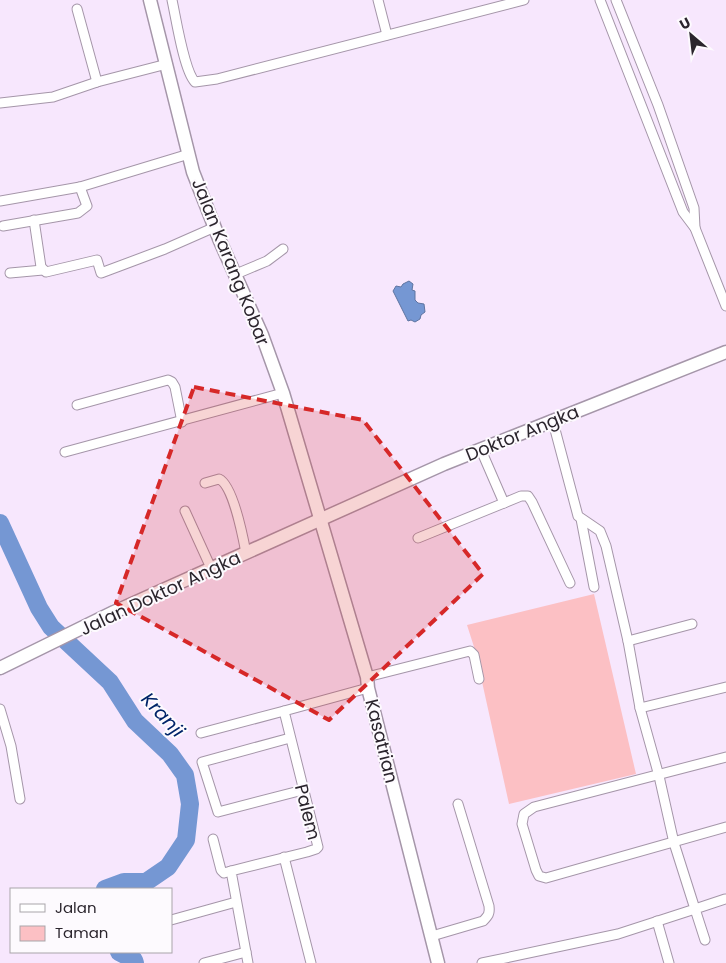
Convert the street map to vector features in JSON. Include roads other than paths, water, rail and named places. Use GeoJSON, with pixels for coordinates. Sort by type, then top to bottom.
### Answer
{"type":"FeatureCollection","features":[{"type":"Feature","properties":{"kind":"street","name":"Jalan Karang Kobar"},"geometry":{"type":"LineString","coordinates":[[150,0],[194,172],[214,227],[262,335],[283,394],[321,520]]}},
{"type":"Feature","properties":{"kind":"street"},"geometry":{"type":"LineString","coordinates":[[172,0],[185,59],[192,79],[195,82],[216,79],[524,0]]}},
{"type":"Feature","properties":{"kind":"street"},"geometry":{"type":"LineString","coordinates":[[378,0],[387,36]]}},
{"type":"Feature","properties":{"kind":"street"},"geometry":{"type":"LineString","coordinates":[[695,228],[694,208],[658,105],[617,1],[601,4],[683,212],[695,228],[726,306]]}},
{"type":"Feature","properties":{"kind":"street"},"geometry":{"type":"LineString","coordinates":[[77,9],[97,82]]}},
{"type":"Feature","properties":{"kind":"street"},"geometry":{"type":"LineString","coordinates":[[0,103],[53,97],[97,82],[167,64]]}},
{"type":"Feature","properties":{"kind":"street"},"geometry":{"type":"LineString","coordinates":[[630,76],[643,69]]}},
{"type":"Feature","properties":{"kind":"street"},"geometry":{"type":"LineString","coordinates":[[644,111],[658,105]]}},
{"type":"Feature","properties":{"kind":"street"},"geometry":{"type":"LineString","coordinates":[[0,201],[80,187],[189,154]]}},
{"type":"Feature","properties":{"kind":"street"},"geometry":{"type":"LineString","coordinates":[[3,226],[78,213],[84,210],[86,206],[80,187]]}},
{"type":"Feature","properties":{"kind":"street"},"geometry":{"type":"LineString","coordinates":[[34,220],[41,268],[43,270]]}},
{"type":"Feature","properties":{"kind":"street"},"geometry":{"type":"LineString","coordinates":[[10,273],[52,271],[97,260],[101,273],[164,249],[214,227]]}},
{"type":"Feature","properties":{"kind":"street"},"geometry":{"type":"LineString","coordinates":[[236,274],[267,261],[283,249]]}},
{"type":"Feature","properties":{"kind":"street","name":"Doktor Angka"},"geometry":{"type":"LineString","coordinates":[[321,520],[444,464],[726,352]]}},
{"type":"Feature","properties":{"kind":"street"},"geometry":{"type":"LineString","coordinates":[[77,405],[168,380],[172,382],[175,388],[182,422]]}},
{"type":"Feature","properties":{"kind":"street"},"geometry":{"type":"LineString","coordinates":[[64,452],[283,394]]}},
{"type":"Feature","properties":{"kind":"street"},"geometry":{"type":"LineString","coordinates":[[552,422],[578,516],[596,528],[602,535],[628,641],[640,708],[659,776],[674,843],[705,940]]}},
{"type":"Feature","properties":{"kind":"street"},"geometry":{"type":"LineString","coordinates":[[482,450],[504,503]]}},
{"type":"Feature","properties":{"kind":"street"},"geometry":{"type":"LineString","coordinates":[[205,483],[219,479],[224,482],[235,508],[246,553]]}},
{"type":"Feature","properties":{"kind":"street"},"geometry":{"type":"LineString","coordinates":[[418,538],[521,496],[528,496],[570,583]]}},
{"type":"Feature","properties":{"kind":"street"},"geometry":{"type":"LineString","coordinates":[[185,511],[211,568]]}},
{"type":"Feature","properties":{"kind":"street"},"geometry":{"type":"LineString","coordinates":[[581,519],[588,564],[594,587]]}},
{"type":"Feature","properties":{"kind":"street","name":"Jalan Doktor Angka"},"geometry":{"type":"LineString","coordinates":[[0,668],[114,612],[321,520]]}},
{"type":"Feature","properties":{"kind":"street","name":"Kasatrian"},"geometry":{"type":"LineString","coordinates":[[321,520],[367,682],[438,963]]}},
{"type":"Feature","properties":{"kind":"street"},"geometry":{"type":"LineString","coordinates":[[628,641],[692,624]]}},
{"type":"Feature","properties":{"kind":"street"},"geometry":{"type":"LineString","coordinates":[[201,733],[284,711],[367,682],[470,651],[474,655],[479,679]]}},
{"type":"Feature","properties":{"kind":"street"},"geometry":{"type":"LineString","coordinates":[[640,708],[726,687]]}},
{"type":"Feature","properties":{"kind":"street"},"geometry":{"type":"LineString","coordinates":[[0,709],[11,746],[20,799]]}},
{"type":"Feature","properties":{"kind":"street","name":"Palem"},"geometry":{"type":"LineString","coordinates":[[231,871],[307,852],[318,847],[284,711]]}},
{"type":"Feature","properties":{"kind":"street"},"geometry":{"type":"LineString","coordinates":[[290,738],[202,762],[218,812],[303,790]]}},
{"type":"Feature","properties":{"kind":"street"},"geometry":{"type":"LineString","coordinates":[[726,757],[534,808],[524,814],[522,824],[536,870],[542,878],[674,843],[726,827]]}},
{"type":"Feature","properties":{"kind":"street"},"geometry":{"type":"LineString","coordinates":[[432,936],[483,921],[490,912],[458,804]]}},
{"type":"Feature","properties":{"kind":"street"},"geometry":{"type":"LineString","coordinates":[[213,839],[221,870],[224,873],[231,871],[248,963]]}},
{"type":"Feature","properties":{"kind":"street"},"geometry":{"type":"LineString","coordinates":[[284,857],[311,963]]}},
{"type":"Feature","properties":{"kind":"street"},"geometry":{"type":"LineString","coordinates":[[482,963],[618,934],[725,899]]}},
{"type":"Feature","properties":{"kind":"street"},"geometry":{"type":"LineString","coordinates":[[172,920],[236,902]]}},
{"type":"Feature","properties":{"kind":"street"},"geometry":{"type":"LineString","coordinates":[[657,921],[669,963]]}},
{"type":"Feature","properties":{"kind":"street"},"geometry":{"type":"LineString","coordinates":[[204,963],[246,952]]}},
{"type":"Feature","properties":{"kind":"water"},"geometry":{"type":"Polygon","coordinates":[[[409,281],[413,284],[412,290],[415,291],[415,300],[418,303],[424,304],[425,312],[415,322],[408,321],[393,291],[396,286],[401,287],[409,281]]]}},
{"type":"Feature","properties":{"kind":"waterway","name":"Kranji"},"geometry":{"type":"LineString","coordinates":[[0,523],[39,608],[51,627],[110,682],[135,721],[170,754],[185,775],[190,804],[186,840],[168,867],[146,882],[124,882],[108,888]]}},
{"type":"Feature","properties":{"kind":"waterway","name":"Kranji"},"geometry":{"type":"LineString","coordinates":[[121,953],[134,960],[135,963]]}}]}
